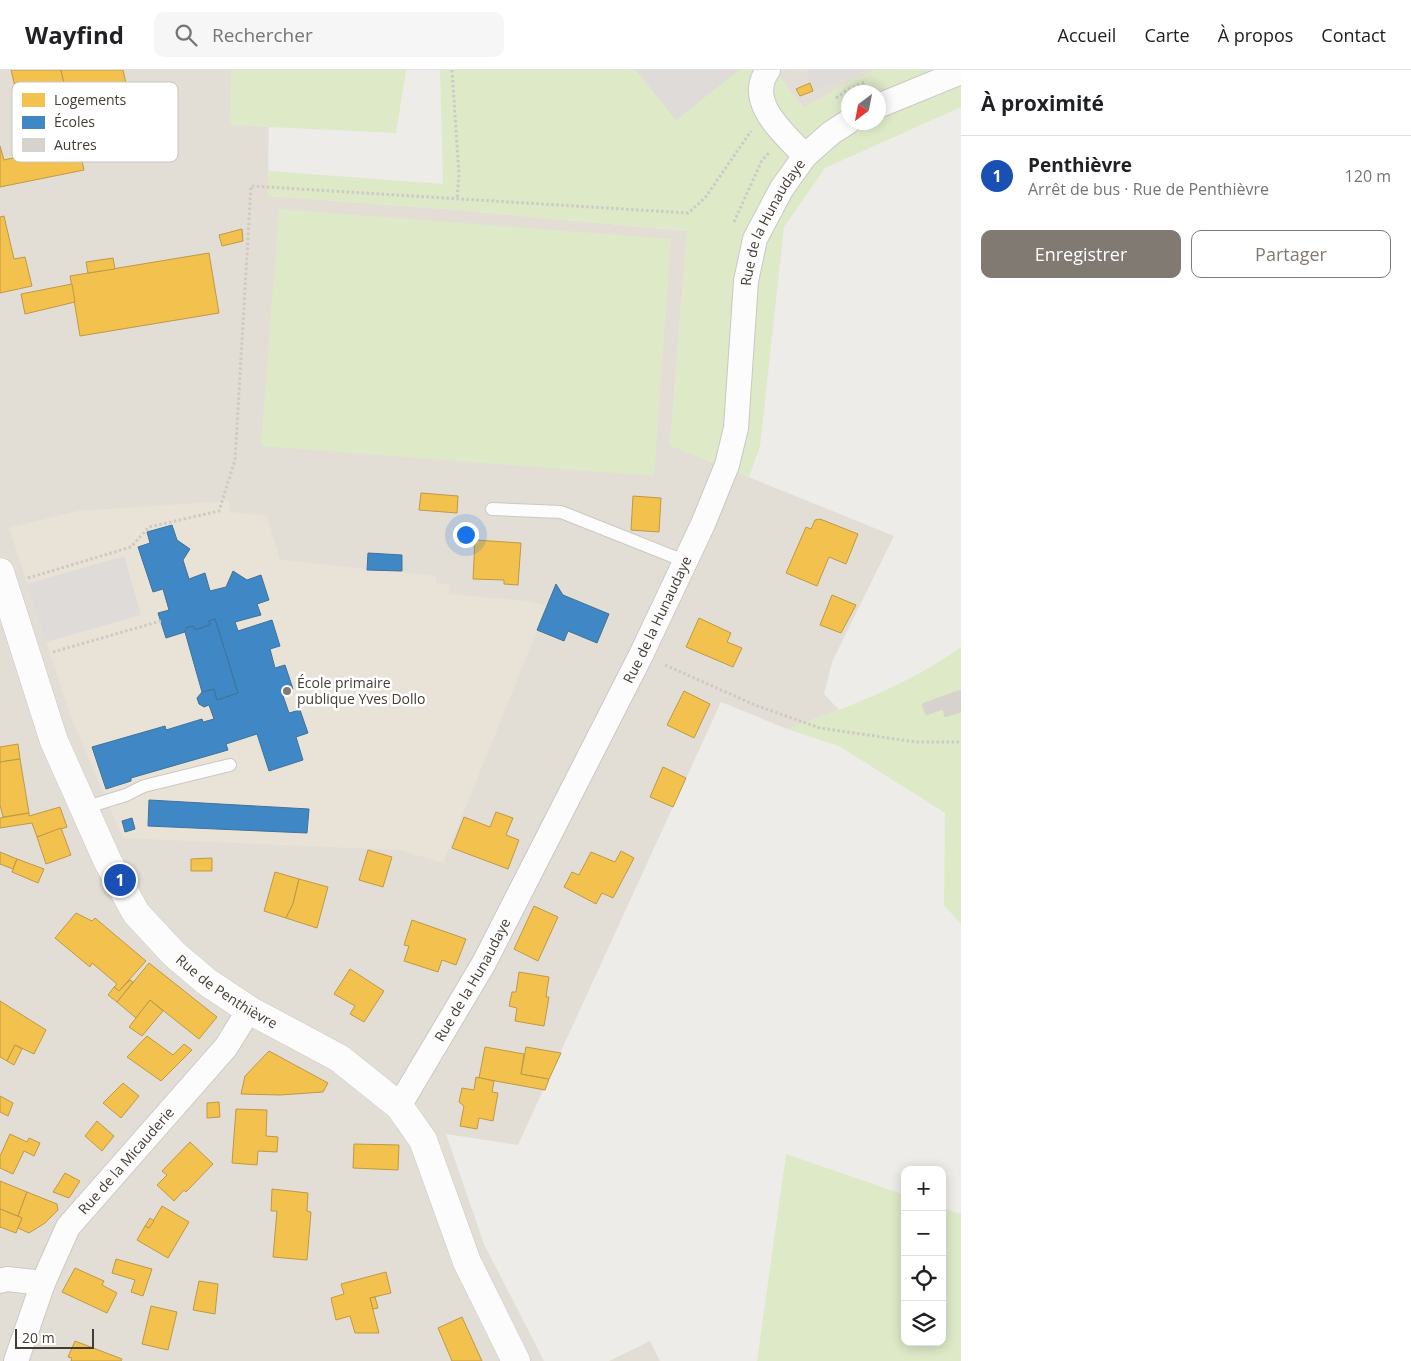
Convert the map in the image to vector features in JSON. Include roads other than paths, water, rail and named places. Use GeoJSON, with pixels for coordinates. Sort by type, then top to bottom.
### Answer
{"type":"FeatureCollection","features":[{"type":"Feature","properties":{"kind":"street"},"geometry":{"type":"LineString","coordinates":[[768,70],[760,82],[762,105],[805,156]]}},
{"type":"Feature","properties":{"kind":"street"},"geometry":{"type":"LineString","coordinates":[[886,103],[961,72]]}},
{"type":"Feature","properties":{"kind":"street","name":"Rue de la Hunaudaye"},"geometry":{"type":"LineString","coordinates":[[399,1106],[484,963],[687,562],[731,451],[736,428],[746,281],[755,239],[782,188],[805,156],[841,127]]}},
{"type":"Feature","properties":{"kind":"street","name":"Rue de Penthièvre"},"geometry":{"type":"LineString","coordinates":[[3,578],[54,741],[108,862],[136,913],[174,954],[207,982],[249,1010],[339,1058],[399,1106],[423,1140],[467,1262],[516,1361]]}},
{"type":"Feature","properties":{"kind":"street","name":"Rue de la Micauderie"},"geometry":{"type":"LineString","coordinates":[[16,1361],[43,1283],[68,1227],[226,1047],[249,1010]]}},
{"type":"Feature","properties":{"kind":"street"},"geometry":{"type":"LineString","coordinates":[[0,1281],[7,1279],[43,1283]]}},
{"type":"Feature","properties":{"kind":"lane"},"geometry":{"type":"LineString","coordinates":[[492,510],[561,512],[687,562]]}},
{"type":"Feature","properties":{"kind":"lane"},"geometry":{"type":"LineString","coordinates":[[84,808],[126,795],[144,786],[230,765]]}},
{"type":"Feature","properties":{"kind":"place","name":"École primaire publique Yves Dollo"},"geometry":{"type":"Point","coordinates":[287,691]}},
{"type":"Feature","properties":{"kind":"place","name":"Penthièvre"},"geometry":{"type":"Point","coordinates":[120,880]}}]}
